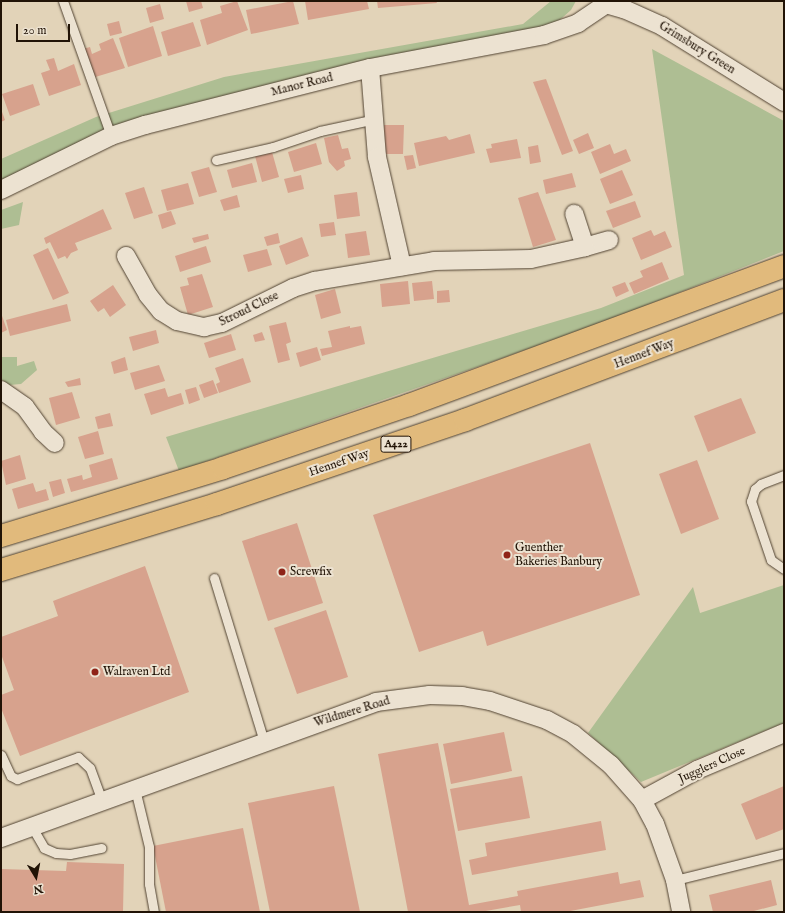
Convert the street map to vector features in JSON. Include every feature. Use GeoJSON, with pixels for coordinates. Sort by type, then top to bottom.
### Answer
{"type":"FeatureCollection","features":[{"type":"Feature","properties":{"kind":"highway"},"geometry":{"type":"LineString","coordinates":[[1,536],[223,468],[409,406],[784,266]]}},
{"type":"Feature","properties":{"kind":"highway","name":"Hennef Way"},"geometry":{"type":"LineString","coordinates":[[1,570],[217,504],[465,420],[784,300]]}},
{"type":"Feature","properties":{"kind":"street","name":"Manor Road"},"geometry":{"type":"LineString","coordinates":[[1,190],[111,136],[170,118],[370,68],[551,33],[578,23],[605,3]]}},
{"type":"Feature","properties":{"kind":"street","name":"Grimsbury Green"},"geometry":{"type":"LineString","coordinates":[[605,3],[624,9],[657,23],[784,102]]}},
{"type":"Feature","properties":{"kind":"street"},"geometry":{"type":"LineString","coordinates":[[370,68],[380,180],[402,266]]}},
{"type":"Feature","properties":{"kind":"street"},"geometry":{"type":"LineString","coordinates":[[574,214],[585,246]]}},
{"type":"Feature","properties":{"kind":"street","name":"Stroud Close"},"geometry":{"type":"LineString","coordinates":[[126,256],[148,295],[161,310],[177,321],[204,327],[222,323],[293,288],[315,281],[402,266],[451,260],[531,259],[609,240]]}},
{"type":"Feature","properties":{"kind":"street"},"geometry":{"type":"LineString","coordinates":[[1,390],[25,407],[43,432],[55,443]]}},
{"type":"Feature","properties":{"kind":"street","name":"Wildmere Road"},"geometry":{"type":"LineString","coordinates":[[1,838],[376,702],[430,695],[462,696],[519,709],[572,734],[611,765],[642,800],[664,846],[675,880],[681,912]]}},
{"type":"Feature","properties":{"kind":"street","name":"Jugglers Close"},"geometry":{"type":"LineString","coordinates":[[642,800],[691,773],[784,733]]}},
{"type":"Feature","properties":{"kind":"lane"},"geometry":{"type":"LineString","coordinates":[[63,1],[111,136]]}},
{"type":"Feature","properties":{"kind":"lane"},"geometry":{"type":"LineString","coordinates":[[216,160],[273,147],[320,130],[375,119]]}},
{"type":"Feature","properties":{"kind":"lane"},"geometry":{"type":"LineString","coordinates":[[784,475],[761,484],[755,489],[751,500],[771,560],[784,569]]}},
{"type":"Feature","properties":{"kind":"lane"},"geometry":{"type":"LineString","coordinates":[[214,578],[264,742]]}},
{"type":"Feature","properties":{"kind":"lane"},"geometry":{"type":"LineString","coordinates":[[1,755],[11,776],[17,779],[78,757],[90,768],[102,801]]}},
{"type":"Feature","properties":{"kind":"lane"},"geometry":{"type":"LineString","coordinates":[[135,790],[149,847],[148,884],[154,912]]}},
{"type":"Feature","properties":{"kind":"lane"},"geometry":{"type":"LineString","coordinates":[[32,827],[44,848],[56,853],[70,854],[101,848]]}},
{"type":"Feature","properties":{"kind":"lane"},"geometry":{"type":"LineString","coordinates":[[675,880],[784,853]]}},
{"type":"Feature","properties":{"kind":"green space"},"geometry":{"type":"Polygon","coordinates":[[[551,1],[576,1],[571,10],[554,25],[231,97],[1,185],[1,159],[96,117],[224,77],[523,24],[551,1]]]}},
{"type":"Feature","properties":{"kind":"green space"},"geometry":{"type":"Polygon","coordinates":[[[652,49],[784,121],[784,251],[597,325],[179,471],[166,437],[601,308],[684,275],[652,49]]]}},
{"type":"Feature","properties":{"kind":"green space"},"geometry":{"type":"Polygon","coordinates":[[[23,202],[19,225],[1,229],[1,210],[23,202]]]}},
{"type":"Feature","properties":{"kind":"green space"},"geometry":{"type":"Polygon","coordinates":[[[1,357],[17,357],[17,366],[34,361],[37,370],[21,384],[9,385],[1,379],[1,357]]]}},
{"type":"Feature","properties":{"kind":"green space"},"geometry":{"type":"Polygon","coordinates":[[[784,585],[784,723],[641,782],[588,733],[693,587],[700,613],[784,585]]]}},
{"type":"Feature","properties":{"kind":"building"},"geometry":{"type":"Polygon","coordinates":[[[186,1],[201,1],[203,8],[189,12],[186,1]]]}},
{"type":"Feature","properties":{"kind":"building"},"geometry":{"type":"Polygon","coordinates":[[[237,1],[248,30],[207,45],[200,20],[222,13],[220,6],[237,1]]]}},
{"type":"Feature","properties":{"kind":"building"},"geometry":{"type":"Polygon","coordinates":[[[293,1],[299,24],[251,34],[246,10],[293,1]]]}},
{"type":"Feature","properties":{"kind":"building"},"geometry":{"type":"Polygon","coordinates":[[[305,1],[367,1],[369,9],[308,20],[305,1]]]}},
{"type":"Feature","properties":{"kind":"building"},"geometry":{"type":"Polygon","coordinates":[[[377,1],[436,1],[437,3],[378,8],[377,1]]]}},
{"type":"Feature","properties":{"kind":"building"},"geometry":{"type":"Polygon","coordinates":[[[160,4],[164,19],[150,23],[146,8],[160,4]]]}},
{"type":"Feature","properties":{"kind":"building"},"geometry":{"type":"Polygon","coordinates":[[[119,21],[122,33],[110,36],[107,24],[119,21]]]}},
{"type":"Feature","properties":{"kind":"building"},"geometry":{"type":"Polygon","coordinates":[[[193,22],[201,46],[168,56],[161,32],[193,22]]]}},
{"type":"Feature","properties":{"kind":"building"},"geometry":{"type":"Polygon","coordinates":[[[153,26],[162,56],[128,67],[119,38],[153,26]]]}},
{"type":"Feature","properties":{"kind":"building"},"geometry":{"type":"Polygon","coordinates":[[[113,38],[125,68],[92,78],[83,49],[90,47],[92,54],[101,50],[99,44],[113,38]]]}},
{"type":"Feature","properties":{"kind":"building"},"geometry":{"type":"Polygon","coordinates":[[[54,58],[58,71],[74,64],[81,85],[49,96],[41,73],[50,70],[46,60],[54,58]]]}},
{"type":"Feature","properties":{"kind":"building"},"geometry":{"type":"Polygon","coordinates":[[[546,79],[573,151],[562,155],[533,82],[546,79]]]}},
{"type":"Feature","properties":{"kind":"building"},"geometry":{"type":"Polygon","coordinates":[[[33,84],[40,105],[10,116],[2,94],[33,84]]]}},
{"type":"Feature","properties":{"kind":"building"},"geometry":{"type":"Polygon","coordinates":[[[1,109],[5,120],[1,122],[1,109]]]}},
{"type":"Feature","properties":{"kind":"building"},"geometry":{"type":"Polygon","coordinates":[[[384,125],[404,125],[403,154],[384,154],[384,125]]]}},
{"type":"Feature","properties":{"kind":"building"},"geometry":{"type":"Polygon","coordinates":[[[588,133],[594,148],[579,154],[573,140],[588,133]]]}},
{"type":"Feature","properties":{"kind":"building"},"geometry":{"type":"Polygon","coordinates":[[[470,134],[475,153],[419,166],[414,143],[446,136],[449,140],[470,134]]]}},
{"type":"Feature","properties":{"kind":"building"},"geometry":{"type":"Polygon","coordinates":[[[338,135],[342,149],[348,148],[351,159],[344,161],[345,166],[337,171],[329,162],[324,138],[338,135]]]}},
{"type":"Feature","properties":{"kind":"building"},"geometry":{"type":"Polygon","coordinates":[[[517,139],[521,158],[490,163],[486,149],[492,148],[491,144],[517,139]]]}},
{"type":"Feature","properties":{"kind":"building"},"geometry":{"type":"Polygon","coordinates":[[[316,143],[322,164],[294,172],[288,152],[316,143]]]}},
{"type":"Feature","properties":{"kind":"building"},"geometry":{"type":"Polygon","coordinates":[[[610,144],[614,154],[626,149],[631,161],[600,174],[591,152],[610,144]]]}},
{"type":"Feature","properties":{"kind":"building"},"geometry":{"type":"Polygon","coordinates":[[[538,145],[541,162],[530,164],[528,147],[538,145]]]}},
{"type":"Feature","properties":{"kind":"building"},"geometry":{"type":"Polygon","coordinates":[[[272,152],[279,177],[262,182],[255,156],[272,152]]]}},
{"type":"Feature","properties":{"kind":"building"},"geometry":{"type":"Polygon","coordinates":[[[413,155],[416,168],[407,170],[404,156],[413,155]]]}},
{"type":"Feature","properties":{"kind":"building"},"geometry":{"type":"Polygon","coordinates":[[[252,163],[257,182],[232,188],[227,170],[252,163]]]}},
{"type":"Feature","properties":{"kind":"building"},"geometry":{"type":"Polygon","coordinates":[[[209,167],[217,192],[199,197],[191,172],[209,167]]]}},
{"type":"Feature","properties":{"kind":"building"},"geometry":{"type":"Polygon","coordinates":[[[622,170],[633,195],[610,204],[600,179],[622,170]]]}},
{"type":"Feature","properties":{"kind":"building"},"geometry":{"type":"Polygon","coordinates":[[[572,173],[576,187],[546,194],[543,180],[572,173]]]}},
{"type":"Feature","properties":{"kind":"building"},"geometry":{"type":"Polygon","coordinates":[[[301,175],[304,189],[288,193],[284,179],[301,175]]]}},
{"type":"Feature","properties":{"kind":"building"},"geometry":{"type":"Polygon","coordinates":[[[188,183],[194,204],[167,211],[161,190],[188,183]]]}},
{"type":"Feature","properties":{"kind":"building"},"geometry":{"type":"Polygon","coordinates":[[[144,187],[153,213],[134,219],[125,193],[144,187]]]}},
{"type":"Feature","properties":{"kind":"building"},"geometry":{"type":"Polygon","coordinates":[[[357,192],[360,216],[337,219],[334,195],[357,192]]]}},
{"type":"Feature","properties":{"kind":"building"},"geometry":{"type":"Polygon","coordinates":[[[538,192],[556,240],[533,247],[518,198],[538,192]]]}},
{"type":"Feature","properties":{"kind":"building"},"geometry":{"type":"Polygon","coordinates":[[[237,195],[240,207],[224,211],[220,200],[237,195]]]}},
{"type":"Feature","properties":{"kind":"building"},"geometry":{"type":"Polygon","coordinates":[[[635,201],[641,217],[613,228],[606,211],[635,201]]]}},
{"type":"Feature","properties":{"kind":"building"},"geometry":{"type":"Polygon","coordinates":[[[103,209],[112,229],[75,243],[78,250],[71,253],[67,259],[65,256],[58,259],[50,242],[46,244],[44,238],[103,209]]]}},
{"type":"Feature","properties":{"kind":"building"},"geometry":{"type":"Polygon","coordinates":[[[171,211],[176,224],[162,229],[158,215],[171,211]]]}},
{"type":"Feature","properties":{"kind":"building"},"geometry":{"type":"Polygon","coordinates":[[[334,222],[336,235],[321,237],[319,224],[334,222]]]}},
{"type":"Feature","properties":{"kind":"building"},"geometry":{"type":"Polygon","coordinates":[[[651,230],[654,236],[665,231],[672,247],[641,260],[632,238],[651,230]]]}},
{"type":"Feature","properties":{"kind":"building"},"geometry":{"type":"Polygon","coordinates":[[[366,231],[370,255],[348,258],[345,234],[366,231]]]}},
{"type":"Feature","properties":{"kind":"building"},"geometry":{"type":"Polygon","coordinates":[[[278,233],[280,243],[267,246],[264,237],[278,233]]]}},
{"type":"Feature","properties":{"kind":"building"},"geometry":{"type":"Polygon","coordinates":[[[208,234],[209,239],[194,243],[192,238],[208,234]]]}},
{"type":"Feature","properties":{"kind":"building"},"geometry":{"type":"Polygon","coordinates":[[[302,237],[309,256],[286,265],[279,246],[302,237]]]}},
{"type":"Feature","properties":{"kind":"building"},"geometry":{"type":"Polygon","coordinates":[[[206,246],[211,262],[180,272],[175,256],[206,246]]]}},
{"type":"Feature","properties":{"kind":"building"},"geometry":{"type":"Polygon","coordinates":[[[48,248],[69,293],[53,300],[33,255],[48,248]]]}},
{"type":"Feature","properties":{"kind":"building"},"geometry":{"type":"Polygon","coordinates":[[[267,249],[272,265],[248,272],[243,255],[267,249]]]}},
{"type":"Feature","properties":{"kind":"building"},"geometry":{"type":"Polygon","coordinates":[[[662,262],[669,279],[634,294],[629,283],[643,277],[640,271],[662,262]]]}},
{"type":"Feature","properties":{"kind":"building"},"geometry":{"type":"Polygon","coordinates":[[[202,274],[213,307],[188,315],[180,287],[189,285],[187,278],[202,274]]]}},
{"type":"Feature","properties":{"kind":"building"},"geometry":{"type":"Polygon","coordinates":[[[408,281],[410,304],[382,307],[380,284],[408,281]]]}},
{"type":"Feature","properties":{"kind":"building"},"geometry":{"type":"Polygon","coordinates":[[[432,281],[434,299],[414,301],[412,283],[432,281]]]}},
{"type":"Feature","properties":{"kind":"building"},"geometry":{"type":"Polygon","coordinates":[[[625,282],[629,291],[616,297],[612,287],[625,282]]]}},
{"type":"Feature","properties":{"kind":"building"},"geometry":{"type":"Polygon","coordinates":[[[113,285],[126,305],[110,317],[104,308],[98,312],[90,301],[113,285]]]}},
{"type":"Feature","properties":{"kind":"building"},"geometry":{"type":"Polygon","coordinates":[[[335,289],[341,313],[321,319],[315,295],[335,289]]]}},
{"type":"Feature","properties":{"kind":"building"},"geometry":{"type":"Polygon","coordinates":[[[449,290],[450,302],[437,303],[437,291],[449,290]]]}},
{"type":"Feature","properties":{"kind":"building"},"geometry":{"type":"Polygon","coordinates":[[[67,304],[71,321],[10,336],[6,320],[67,304]]]}},
{"type":"Feature","properties":{"kind":"building"},"geometry":{"type":"Polygon","coordinates":[[[1,313],[7,330],[1,333],[1,313]]]}},
{"type":"Feature","properties":{"kind":"building"},"geometry":{"type":"Polygon","coordinates":[[[286,322],[291,342],[286,344],[290,360],[278,363],[269,326],[286,322]]]}},
{"type":"Feature","properties":{"kind":"building"},"geometry":{"type":"Polygon","coordinates":[[[350,326],[350,328],[361,326],[365,344],[322,356],[320,349],[332,347],[328,331],[350,326]]]}},
{"type":"Feature","properties":{"kind":"building"},"geometry":{"type":"Polygon","coordinates":[[[156,330],[159,343],[133,351],[129,337],[156,330]]]}},
{"type":"Feature","properties":{"kind":"building"},"geometry":{"type":"Polygon","coordinates":[[[262,332],[265,340],[255,342],[253,335],[262,332]]]}},
{"type":"Feature","properties":{"kind":"building"},"geometry":{"type":"Polygon","coordinates":[[[231,334],[236,350],[209,358],[204,343],[231,334]]]}},
{"type":"Feature","properties":{"kind":"building"},"geometry":{"type":"Polygon","coordinates":[[[317,347],[321,360],[300,367],[296,353],[317,347]]]}},
{"type":"Feature","properties":{"kind":"building"},"geometry":{"type":"Polygon","coordinates":[[[125,357],[128,370],[114,374],[111,362],[125,357]]]}},
{"type":"Feature","properties":{"kind":"building"},"geometry":{"type":"Polygon","coordinates":[[[243,358],[251,382],[219,393],[216,384],[220,382],[215,368],[243,358]]]}},
{"type":"Feature","properties":{"kind":"building"},"geometry":{"type":"Polygon","coordinates":[[[159,365],[165,381],[135,390],[130,373],[159,365]]]}},
{"type":"Feature","properties":{"kind":"building"},"geometry":{"type":"Polygon","coordinates":[[[80,378],[81,385],[68,387],[65,382],[80,378]]]}},
{"type":"Feature","properties":{"kind":"building"},"geometry":{"type":"Polygon","coordinates":[[[213,380],[218,393],[204,398],[199,385],[213,380]]]}},
{"type":"Feature","properties":{"kind":"building"},"geometry":{"type":"Polygon","coordinates":[[[196,387],[200,400],[189,404],[185,390],[196,387]]]}},
{"type":"Feature","properties":{"kind":"building"},"geometry":{"type":"Polygon","coordinates":[[[165,388],[168,397],[181,393],[184,404],[151,415],[144,394],[165,388]]]}},
{"type":"Feature","properties":{"kind":"building"},"geometry":{"type":"Polygon","coordinates":[[[72,392],[80,418],[56,425],[49,398],[72,392]]]}},
{"type":"Feature","properties":{"kind":"building"},"geometry":{"type":"Polygon","coordinates":[[[741,398],[756,433],[708,452],[694,416],[741,398]]]}},
{"type":"Feature","properties":{"kind":"building"},"geometry":{"type":"Polygon","coordinates":[[[110,413],[113,426],[98,429],[95,417],[110,413]]]}},
{"type":"Feature","properties":{"kind":"building"},"geometry":{"type":"Polygon","coordinates":[[[98,431],[104,454],[85,459],[78,437],[98,431]]]}},
{"type":"Feature","properties":{"kind":"building","name":"Guenther Bakeries Banbury"},"geometry":{"type":"Polygon","coordinates":[[[590,443],[640,595],[487,646],[483,631],[419,652],[373,515],[590,443]]]}},
{"type":"Feature","properties":{"kind":"building"},"geometry":{"type":"Polygon","coordinates":[[[20,455],[26,479],[6,485],[1,461],[20,455]]]}},
{"type":"Feature","properties":{"kind":"building"},"geometry":{"type":"Polygon","coordinates":[[[112,458],[118,479],[71,492],[67,479],[82,475],[83,480],[92,477],[89,465],[112,458]]]}},
{"type":"Feature","properties":{"kind":"building"},"geometry":{"type":"Polygon","coordinates":[[[697,460],[719,519],[681,534],[659,474],[697,460]]]}},
{"type":"Feature","properties":{"kind":"building"},"geometry":{"type":"Polygon","coordinates":[[[61,479],[65,493],[53,497],[49,482],[61,479]]]}},
{"type":"Feature","properties":{"kind":"building"},"geometry":{"type":"Polygon","coordinates":[[[33,483],[36,492],[46,489],[49,500],[18,509],[12,489],[33,483]]]}},
{"type":"Feature","properties":{"kind":"building","name":"Screwfix"},"geometry":{"type":"Polygon","coordinates":[[[297,523],[323,603],[268,621],[242,541],[297,523]]]}},
{"type":"Feature","properties":{"kind":"building","name":"Walraven Ltd"},"geometry":{"type":"Polygon","coordinates":[[[145,566],[189,692],[20,756],[1,708],[1,695],[14,690],[1,654],[1,637],[58,616],[53,601],[145,566]]]}},
{"type":"Feature","properties":{"kind":"building"},"geometry":{"type":"Polygon","coordinates":[[[326,610],[348,677],[297,694],[274,628],[326,610]]]}},
{"type":"Feature","properties":{"kind":"building"},"geometry":{"type":"Polygon","coordinates":[[[504,732],[512,771],[451,784],[443,744],[504,732]]]}},
{"type":"Feature","properties":{"kind":"building"},"geometry":{"type":"Polygon","coordinates":[[[438,743],[469,905],[518,896],[517,891],[618,872],[620,884],[640,880],[644,897],[565,912],[521,912],[520,905],[480,912],[408,912],[378,754],[438,743]]]}},
{"type":"Feature","properties":{"kind":"building"},"geometry":{"type":"Polygon","coordinates":[[[522,776],[530,818],[458,831],[450,789],[522,776]]]}},
{"type":"Feature","properties":{"kind":"building"},"geometry":{"type":"Polygon","coordinates":[[[334,786],[360,912],[270,912],[248,803],[334,786]]]}},
{"type":"Feature","properties":{"kind":"building"},"geometry":{"type":"Polygon","coordinates":[[[784,786],[784,829],[756,840],[741,804],[784,786]]]}},
{"type":"Feature","properties":{"kind":"building"},"geometry":{"type":"Polygon","coordinates":[[[601,821],[606,850],[472,875],[469,860],[487,856],[485,843],[601,821]]]}},
{"type":"Feature","properties":{"kind":"building"},"geometry":{"type":"Polygon","coordinates":[[[243,828],[260,912],[166,912],[153,846],[243,828]]]}},
{"type":"Feature","properties":{"kind":"building"},"geometry":{"type":"Polygon","coordinates":[[[67,862],[124,864],[123,912],[1,912],[1,869],[66,871],[67,862]]]}},
{"type":"Feature","properties":{"kind":"building"},"geometry":{"type":"Polygon","coordinates":[[[771,880],[777,905],[750,912],[713,912],[709,895],[771,880]]]}},
{"type":"Feature","properties":{"kind":"place","name":"Guenther Bakeries Banbury"},"geometry":{"type":"Point","coordinates":[507,555]}},
{"type":"Feature","properties":{"kind":"place","name":"Screwfix"},"geometry":{"type":"Point","coordinates":[282,572]}},
{"type":"Feature","properties":{"kind":"place","name":"Walraven Ltd"},"geometry":{"type":"Point","coordinates":[95,672]}}]}
